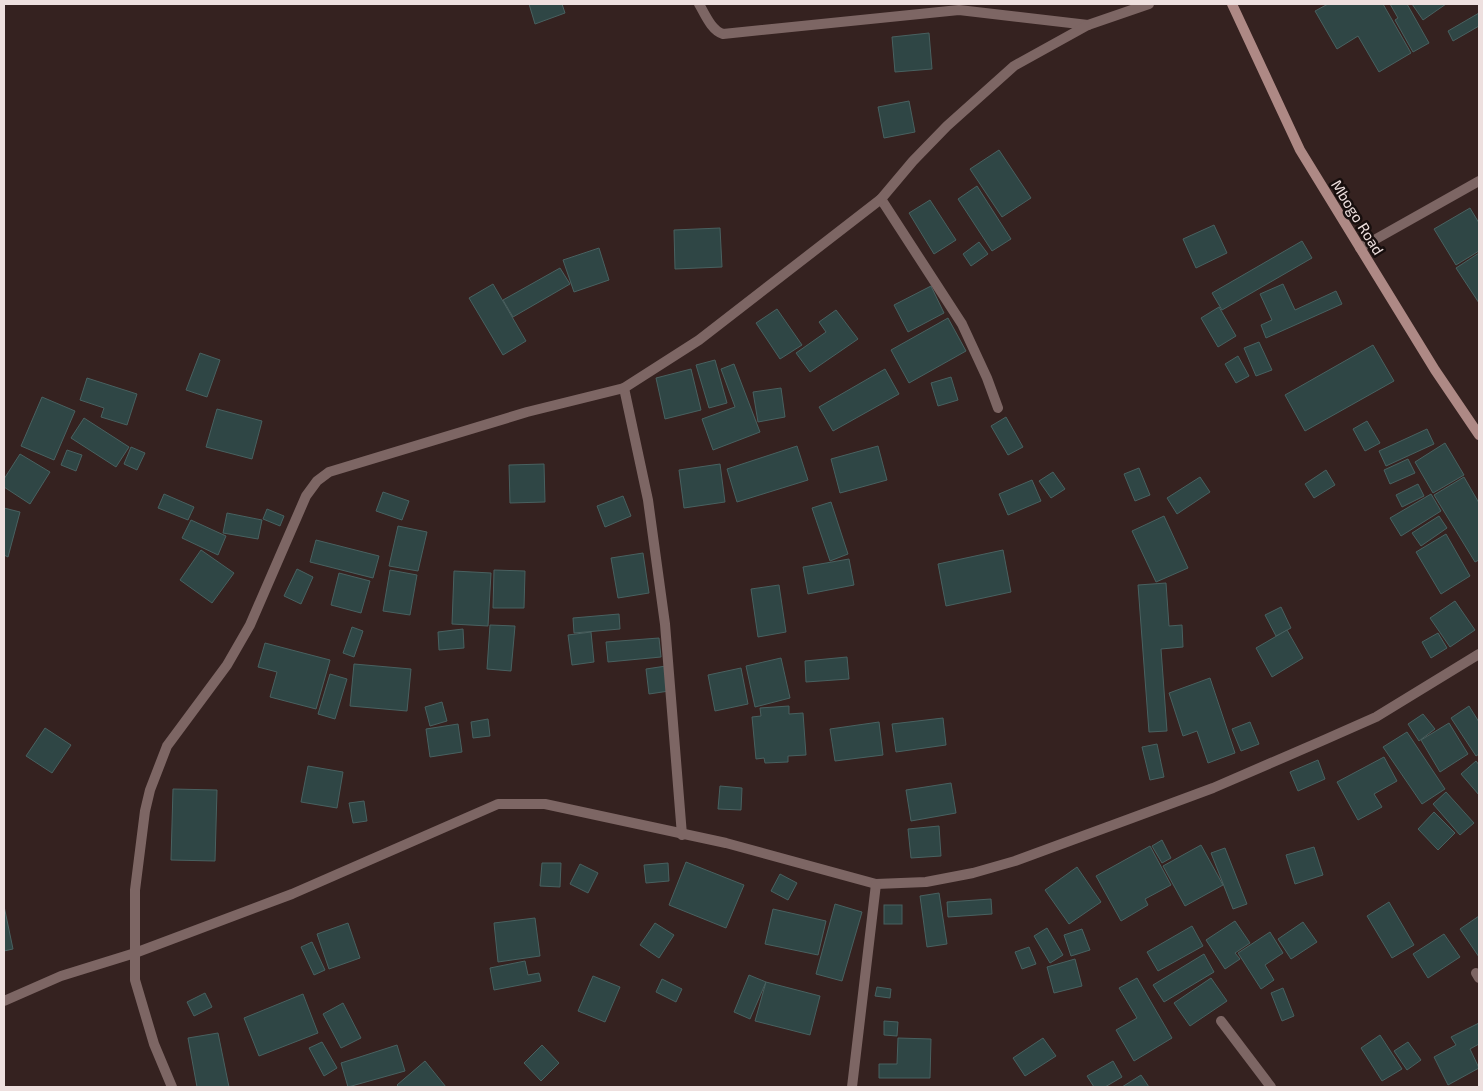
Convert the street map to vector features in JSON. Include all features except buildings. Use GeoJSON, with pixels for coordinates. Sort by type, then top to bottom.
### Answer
{"type":"FeatureCollection","features":[{"type":"Feature","properties":{"kind":"main road","name":"Mbogo Road"},"geometry":{"type":"LineString","coordinates":[[1232,4],[1300,150],[1436,370],[1479,434]]}},
{"type":"Feature","properties":{"kind":"street"},"geometry":{"type":"LineString","coordinates":[[700,4],[714,28],[723,34],[959,10],[1088,25]]}},
{"type":"Feature","properties":{"kind":"street"},"geometry":{"type":"LineString","coordinates":[[172,1087],[154,1044],[135,980],[135,890],[142,826],[150,790],[174,735],[228,665],[250,625],[306,496],[317,481],[329,472],[527,412],[624,388],[699,340],[881,199],[912,162],[947,126],[1014,66],[1088,25],[1149,4]]}},
{"type":"Feature","properties":{"kind":"street"},"geometry":{"type":"LineString","coordinates":[[1360,248],[1479,181]]}},
{"type":"Feature","properties":{"kind":"street"},"geometry":{"type":"LineString","coordinates":[[881,199],[962,324],[988,378],[998,408]]}},
{"type":"Feature","properties":{"kind":"street"},"geometry":{"type":"LineString","coordinates":[[624,388],[648,500],[666,624],[682,835]]}},
{"type":"Feature","properties":{"kind":"street"},"geometry":{"type":"LineString","coordinates":[[4,1001],[61,976],[135,953],[292,894],[498,804],[545,804],[726,843],[876,884],[926,882],[998,866],[1213,788],[1376,717],[1479,654]]}},
{"type":"Feature","properties":{"kind":"street"},"geometry":{"type":"LineString","coordinates":[[852,1087],[876,884]]}},
{"type":"Feature","properties":{"kind":"street"},"geometry":{"type":"LineString","coordinates":[[1221,1021],[1271,1087]]}}]}
